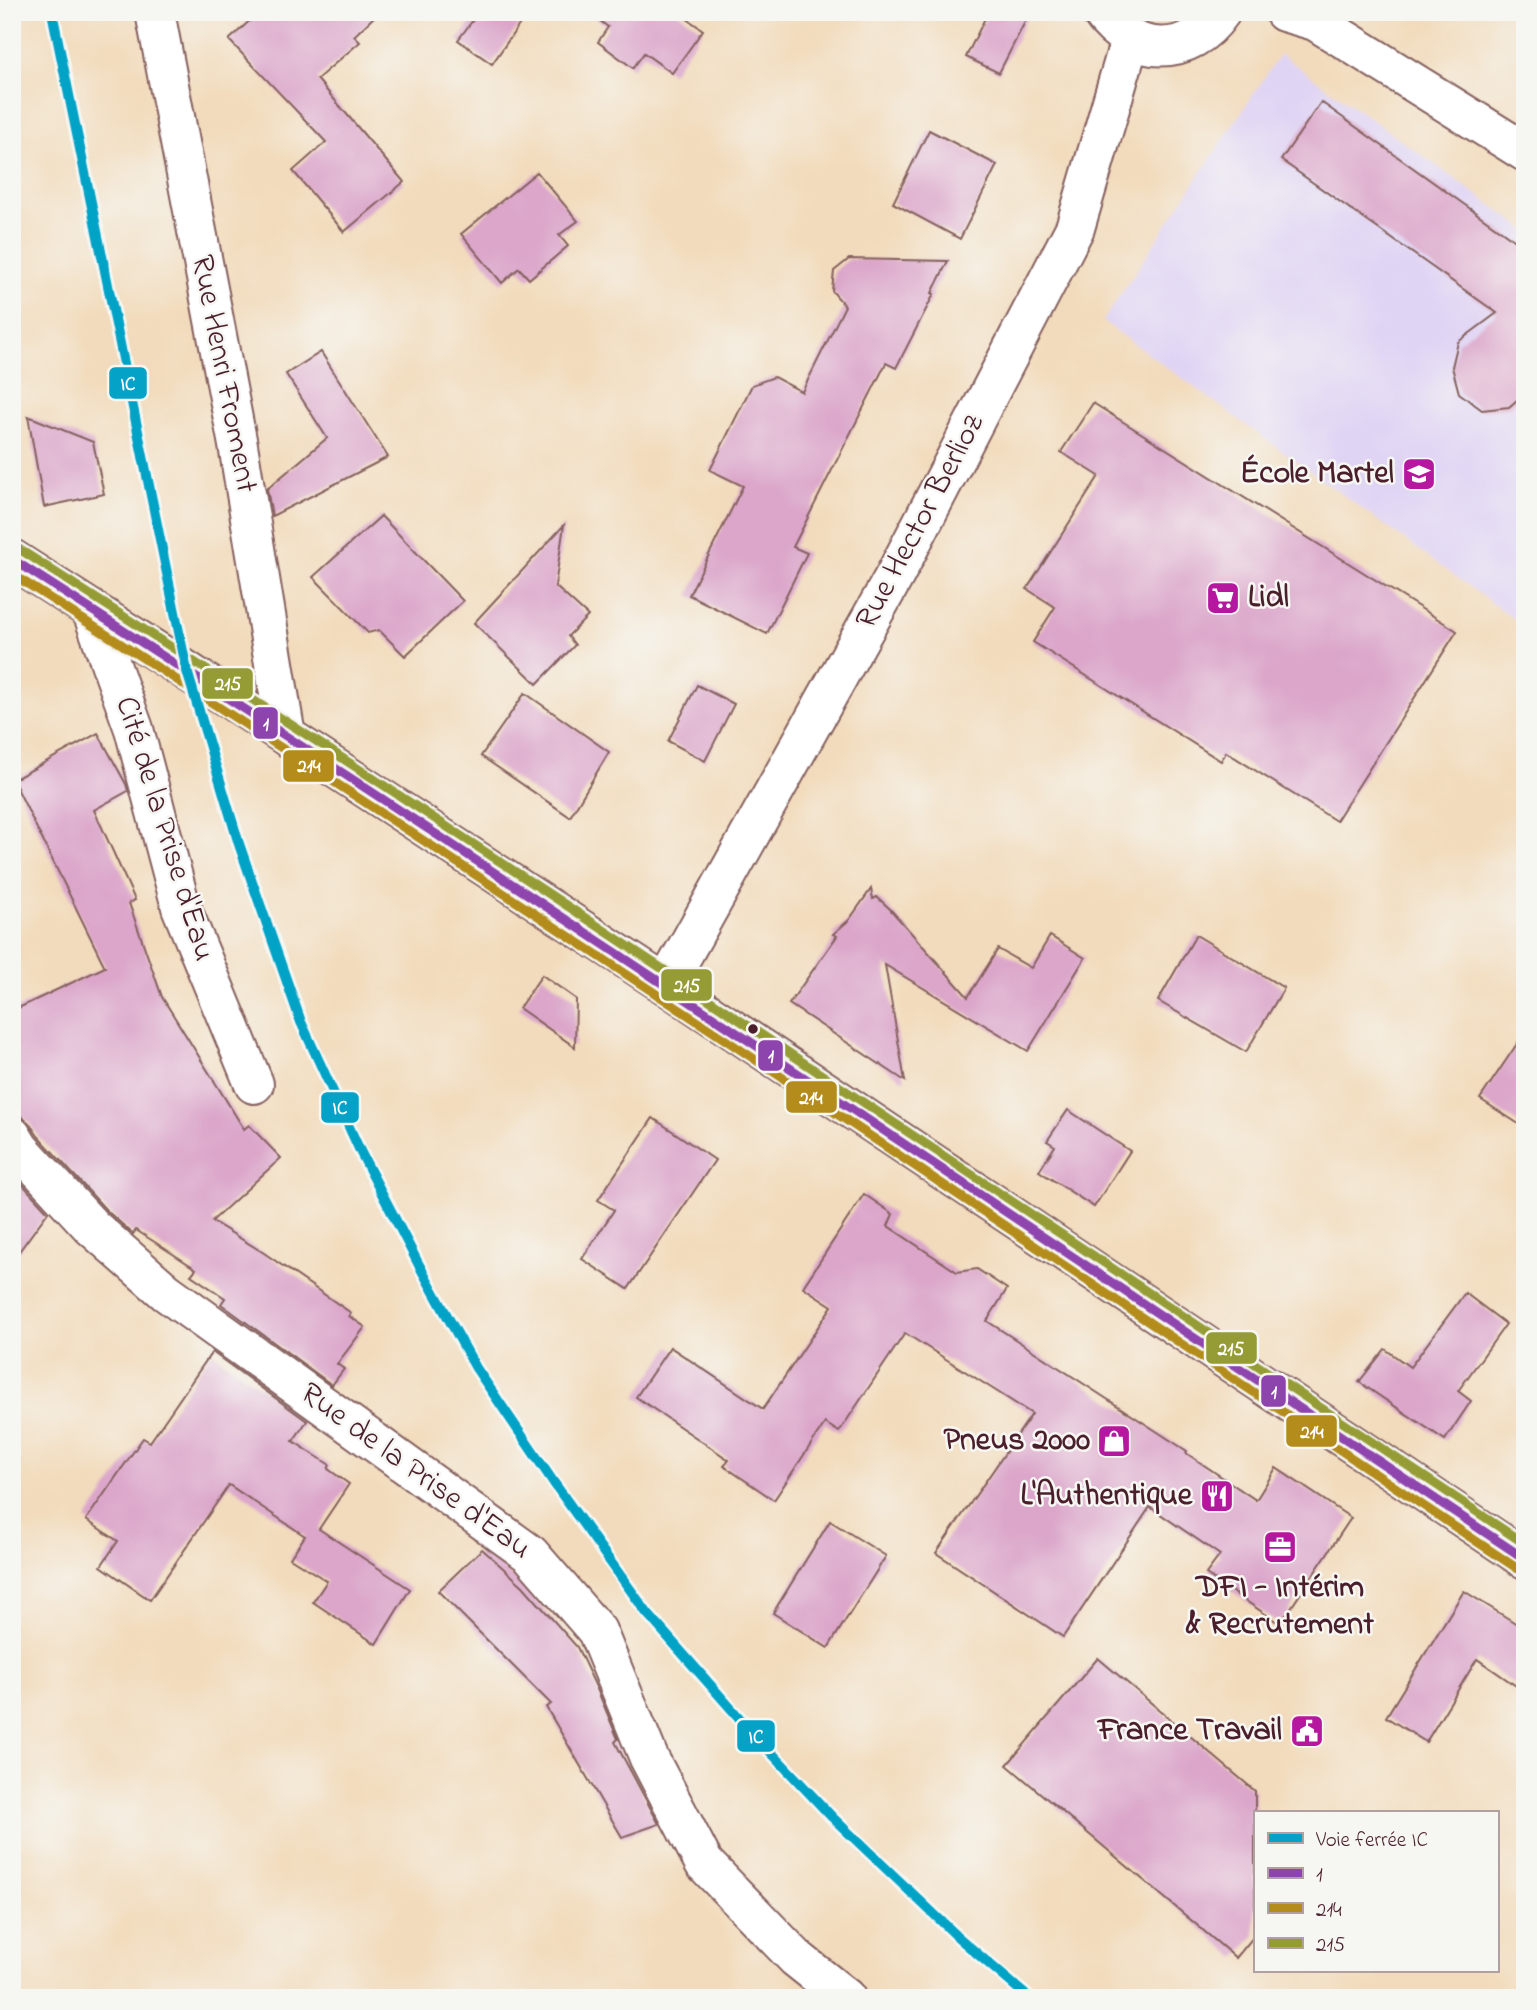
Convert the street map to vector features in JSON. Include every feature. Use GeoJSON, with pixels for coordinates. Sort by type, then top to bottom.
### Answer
{"type":"FeatureCollection","features":[{"type":"Feature","properties":{"kind":"street","name":"Rue Henri Froment"},"geometry":{"type":"LineString","coordinates":[[155,12],[238,445],[286,736]]}},
{"type":"Feature","properties":{"kind":"street"},"geometry":{"type":"LineString","coordinates":[[1101,12],[1112,27],[1130,40],[1149,46],[1170,46],[1189,41],[1206,30],[1221,12]]}},
{"type":"Feature","properties":{"kind":"street"},"geometry":{"type":"LineString","coordinates":[[1308,15],[1525,152]]}},
{"type":"Feature","properties":{"kind":"street","name":"Rue Hector Berlioz"},"geometry":{"type":"LineString","coordinates":[[666,985],[895,575],[1075,228],[1130,40]]}},
{"type":"Feature","properties":{"kind":"street"},"geometry":{"type":"LineString","coordinates":[[12,559],[666,985],[1525,1559]]}},
{"type":"Feature","properties":{"kind":"street","name":"Cité de la Prise d'Eau"},"geometry":{"type":"LineString","coordinates":[[92,612],[134,729],[181,907],[254,1084]]}},
{"type":"Feature","properties":{"kind":"street","name":"Rue de la Prise d'Eau"},"geometry":{"type":"LineString","coordinates":[[12,1136],[20,1149],[92,1227],[166,1292],[530,1554],[597,1632],[649,1758],[704,1863],[796,1958],[846,1998]]}},
{"type":"Feature","properties":{"kind":"shaded area","name":"École Martel"},"geometry":{"type":"Polygon","coordinates":[[[1280,54],[1525,229],[1525,627],[1103,321],[1280,54]]]}},
{"type":"Feature","properties":{"kind":"building"},"geometry":{"type":"Polygon","coordinates":[[[259,12],[379,12],[354,36],[360,42],[317,79],[404,182],[344,232],[293,171],[326,142],[229,40],[259,12]]]}},
{"type":"Feature","properties":{"kind":"building"},"geometry":{"type":"Polygon","coordinates":[[[479,12],[528,12],[492,64],[458,40],[479,12]]]}},
{"type":"Feature","properties":{"kind":"building"},"geometry":{"type":"Polygon","coordinates":[[[588,12],[677,12],[703,30],[672,73],[644,53],[633,68],[598,42],[608,27],[588,12]]]}},
{"type":"Feature","properties":{"kind":"building"},"geometry":{"type":"Polygon","coordinates":[[[988,12],[1030,12],[999,73],[966,57],[988,12]]]}},
{"type":"Feature","properties":{"kind":"building"},"geometry":{"type":"Polygon","coordinates":[[[1321,102],[1525,248],[1525,393],[1509,407],[1482,410],[1459,393],[1452,367],[1458,342],[1497,313],[1281,160],[1321,102]]]}},
{"type":"Feature","properties":{"kind":"building"},"geometry":{"type":"Polygon","coordinates":[[[929,130],[997,165],[960,239],[893,203],[929,130]]]}},
{"type":"Feature","properties":{"kind":"building"},"geometry":{"type":"Polygon","coordinates":[[[537,172],[578,221],[559,235],[568,246],[529,279],[519,268],[502,283],[461,234],[537,172]]]}},
{"type":"Feature","properties":{"kind":"building"},"geometry":{"type":"Polygon","coordinates":[[[849,259],[948,261],[896,368],[886,363],[793,547],[807,553],[767,634],[689,595],[743,486],[710,470],[752,385],[774,377],[802,392],[845,306],[832,291],[834,271],[849,259]]]}},
{"type":"Feature","properties":{"kind":"building"},"geometry":{"type":"Polygon","coordinates":[[[321,352],[388,457],[272,516],[267,489],[327,438],[286,374],[321,352]]]}},
{"type":"Feature","properties":{"kind":"building","name":"Lidl"},"geometry":{"type":"Polygon","coordinates":[[[1093,403],[1457,631],[1336,821],[1226,752],[1221,761],[1033,642],[1055,607],[1027,589],[1099,476],[1061,452],[1093,403]]]}},
{"type":"Feature","properties":{"kind":"building"},"geometry":{"type":"Polygon","coordinates":[[[28,416],[93,442],[104,494],[44,507],[28,416]]]}},
{"type":"Feature","properties":{"kind":"building"},"geometry":{"type":"Polygon","coordinates":[[[381,516],[463,601],[405,656],[379,630],[368,633],[313,577],[381,516]]]}},
{"type":"Feature","properties":{"kind":"building"},"geometry":{"type":"Polygon","coordinates":[[[564,525],[555,586],[588,616],[568,636],[575,645],[537,684],[474,623],[564,525]]]}},
{"type":"Feature","properties":{"kind":"building"},"geometry":{"type":"Polygon","coordinates":[[[697,685],[734,704],[705,761],[668,741],[697,685]]]}},
{"type":"Feature","properties":{"kind":"building"},"geometry":{"type":"Polygon","coordinates":[[[525,693],[609,752],[570,817],[481,756],[525,693]]]}},
{"type":"Feature","properties":{"kind":"building"},"geometry":{"type":"Polygon","coordinates":[[[98,733],[128,791],[94,810],[135,900],[129,903],[162,997],[244,1129],[249,1125],[281,1158],[212,1221],[351,1313],[349,1316],[365,1327],[337,1364],[344,1369],[332,1385],[221,1304],[225,1298],[191,1275],[196,1269],[136,1230],[133,1234],[107,1211],[30,1124],[22,1117],[12,1114],[12,1011],[105,967],[13,780],[98,733]]]}},
{"type":"Feature","properties":{"kind":"building"},"geometry":{"type":"Polygon","coordinates":[[[871,889],[873,899],[877,897],[890,909],[968,997],[998,949],[1031,968],[1050,936],[1085,958],[1028,1051],[885,965],[905,1081],[789,1004],[837,936],[833,934],[849,920],[871,889]]]}},
{"type":"Feature","properties":{"kind":"building"},"geometry":{"type":"Polygon","coordinates":[[[1196,935],[1284,988],[1246,1052],[1158,1001],[1196,935]]]}},
{"type":"Feature","properties":{"kind":"building"},"geometry":{"type":"Polygon","coordinates":[[[542,975],[576,999],[575,1047],[519,1008],[542,975]]]}},
{"type":"Feature","properties":{"kind":"building"},"geometry":{"type":"Polygon","coordinates":[[[1525,1032],[1525,1128],[1480,1099],[1525,1032]]]}},
{"type":"Feature","properties":{"kind":"building"},"geometry":{"type":"Polygon","coordinates":[[[1068,1110],[1130,1151],[1094,1207],[1039,1171],[1055,1146],[1047,1141],[1068,1110]]]}},
{"type":"Feature","properties":{"kind":"building"},"geometry":{"type":"Polygon","coordinates":[[[653,1118],[715,1160],[628,1289],[582,1259],[614,1210],[598,1200],[653,1118]]]}},
{"type":"Feature","properties":{"kind":"building"},"geometry":{"type":"Polygon","coordinates":[[[12,1173],[48,1212],[12,1261],[12,1173]]]}},
{"type":"Feature","properties":{"kind":"building"},"geometry":{"type":"Polygon","coordinates":[[[864,1194],[893,1214],[888,1226],[957,1272],[977,1269],[1007,1289],[987,1321],[1187,1451],[1186,1453],[1256,1500],[1276,1468],[1351,1518],[1280,1624],[1206,1574],[1220,1555],[1150,1507],[1063,1637],[936,1553],[1032,1414],[905,1333],[839,1432],[825,1423],[774,1500],[724,1466],[729,1460],[636,1397],[670,1347],[763,1409],[832,1306],[803,1287],[864,1194]]]}},
{"type":"Feature","properties":{"kind":"building"},"geometry":{"type":"Polygon","coordinates":[[[1465,1293],[1506,1324],[1458,1391],[1471,1401],[1445,1440],[1359,1382],[1385,1349],[1410,1367],[1465,1293]]]}},
{"type":"Feature","properties":{"kind":"building"},"geometry":{"type":"Polygon","coordinates":[[[212,1352],[307,1421],[293,1441],[330,1465],[328,1469],[349,1484],[319,1529],[410,1589],[376,1644],[313,1602],[327,1581],[290,1558],[305,1536],[229,1485],[150,1600],[101,1566],[118,1541],[86,1520],[143,1438],[150,1442],[212,1352]]]}},
{"type":"Feature","properties":{"kind":"building"},"geometry":{"type":"Polygon","coordinates":[[[830,1521],[886,1556],[828,1648],[773,1613],[830,1521]]]}},
{"type":"Feature","properties":{"kind":"building"},"geometry":{"type":"Polygon","coordinates":[[[482,1549],[523,1586],[577,1647],[618,1739],[615,1742],[659,1824],[622,1837],[546,1707],[551,1704],[438,1591],[482,1549]]]}},
{"type":"Feature","properties":{"kind":"building"},"geometry":{"type":"Polygon","coordinates":[[[1464,1591],[1525,1629],[1525,1692],[1477,1659],[1426,1742],[1386,1717],[1464,1591]]]}},
{"type":"Feature","properties":{"kind":"building"},"geometry":{"type":"Polygon","coordinates":[[[1098,1658],[1255,1791],[1254,1936],[1236,1958],[1007,1765],[1098,1658]]]}},
{"type":"Feature","properties":{"kind":"rail line","name":"IC"},"geometry":{"type":"LineString","coordinates":[[52,12],[187,671],[239,844],[301,1022],[361,1153],[476,1368],[647,1613],[749,1729],[832,1817],[959,1938],[1029,1998]]}},
{"type":"Feature","properties":{"kind":"transit line","name":"215"},"geometry":{"type":"LineString","coordinates":[[19,549],[586,918],[1525,1544]]}},
{"type":"Feature","properties":{"kind":"transit line","name":"1"},"geometry":{"type":"LineString","coordinates":[[12,559],[582,930],[1525,1559]]}},
{"type":"Feature","properties":{"kind":"transit line","name":"214"},"geometry":{"type":"LineString","coordinates":[[12,574],[579,943],[1518,1569]]}},
{"type":"Feature","properties":{"kind":"place","name":"École Martel"},"geometry":{"type":"Point","coordinates":[1419,474]}},
{"type":"Feature","properties":{"kind":"place","name":"Lidl"},"geometry":{"type":"Point","coordinates":[1223,598]}},
{"type":"Feature","properties":{"kind":"place","name":"Pneus 2000"},"geometry":{"type":"Point","coordinates":[1114,1441]}},
{"type":"Feature","properties":{"kind":"place","name":"L'Authentique"},"geometry":{"type":"Point","coordinates":[1217,1496]}},
{"type":"Feature","properties":{"kind":"place","name":"DFI - Intérim & Recrutement"},"geometry":{"type":"Point","coordinates":[1280,1547]}},
{"type":"Feature","properties":{"kind":"place","name":"France Travail"},"geometry":{"type":"Point","coordinates":[1307,1731]}}]}
